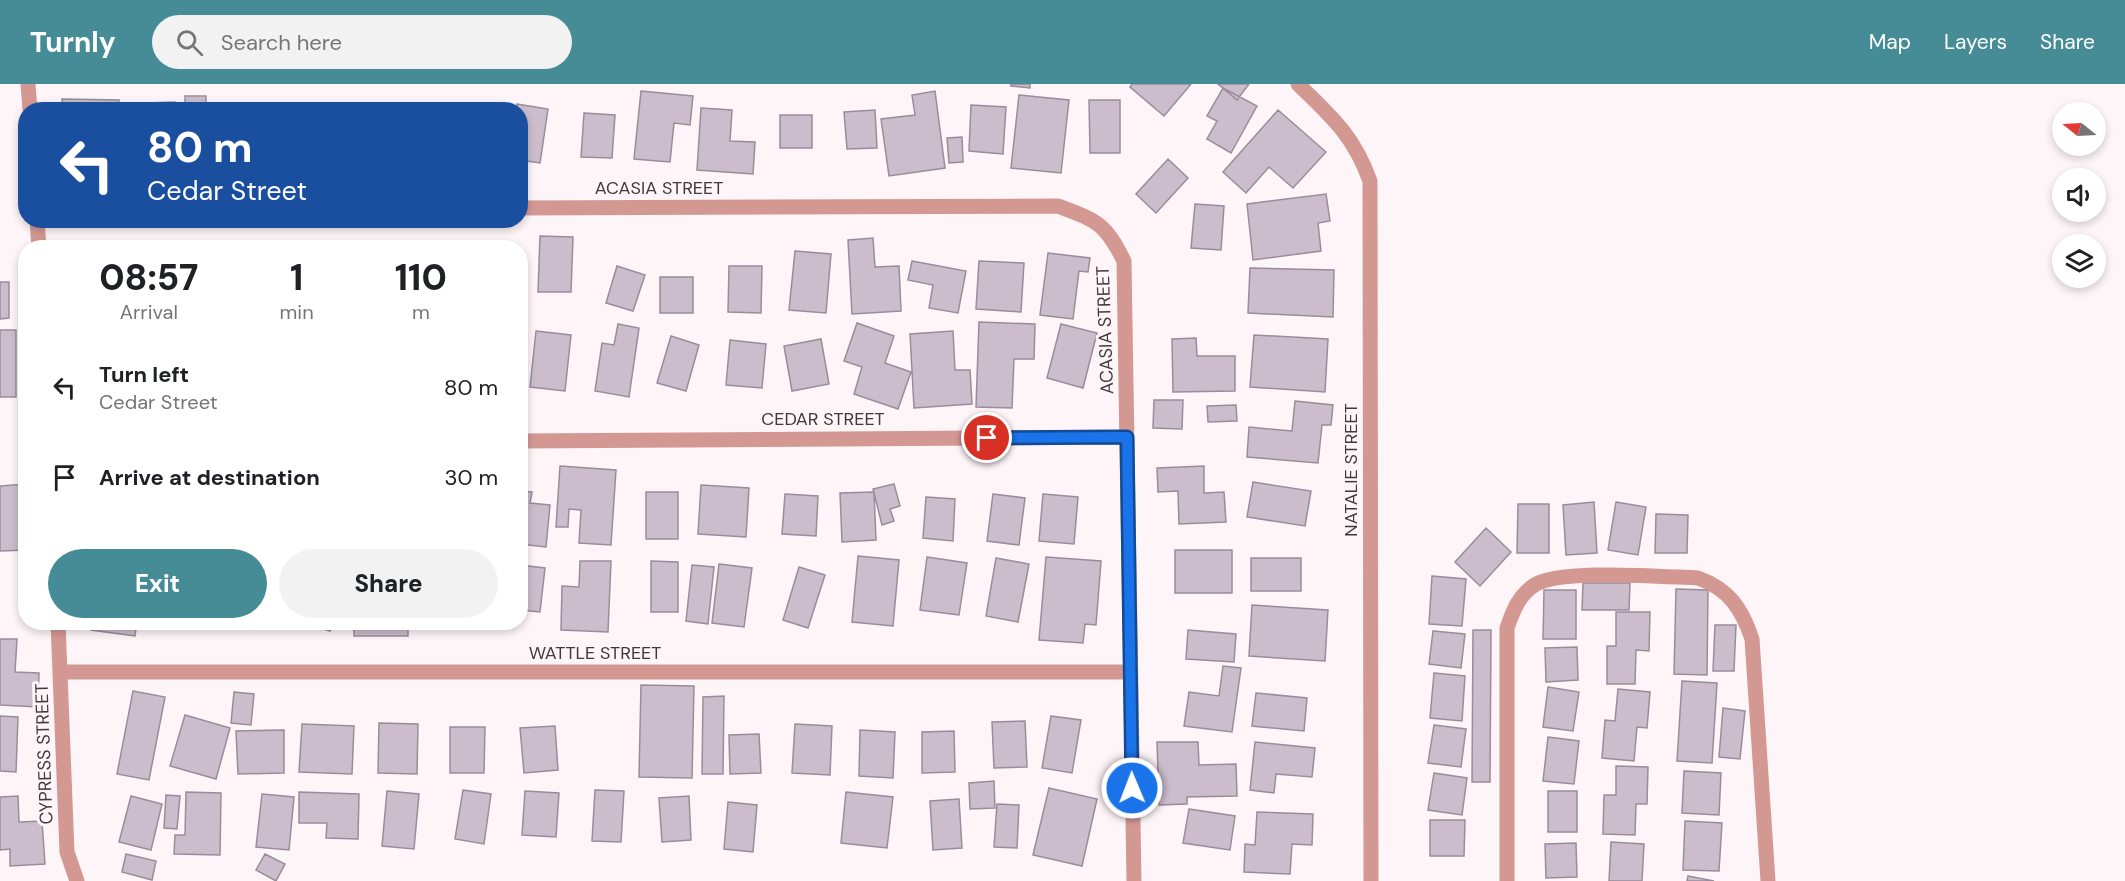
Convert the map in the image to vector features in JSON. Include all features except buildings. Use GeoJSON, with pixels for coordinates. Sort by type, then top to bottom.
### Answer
{"type":"FeatureCollection","features":[{"type":"Feature","properties":{"kind":"street"},"geometry":{"type":"LineString","coordinates":[[28,84],[29,102]]}},
{"type":"Feature","properties":{"kind":"street","name":"NATALIE STREET"},"geometry":{"type":"LineString","coordinates":[[1298,84],[1340,125],[1361,154],[1371,181],[1371,881]]}},
{"type":"Feature","properties":{"kind":"street","name":"ACASIA STREET"},"geometry":{"type":"LineString","coordinates":[[528,208],[1058,206],[1088,217],[1110,232],[1125,261],[1134,881]]}},
{"type":"Feature","properties":{"kind":"street","name":"CEDAR STREET"},"geometry":{"type":"LineString","coordinates":[[528,441],[1127,437]]}},
{"type":"Feature","properties":{"kind":"street"},"geometry":{"type":"LineString","coordinates":[[1507,881],[1507,628],[1515,604],[1534,584],[1560,576],[1698,578],[1714,584],[1732,598],[1744,614],[1752,639],[1768,881]]}},
{"type":"Feature","properties":{"kind":"street","name":"CYPRESS STREET"},"geometry":{"type":"LineString","coordinates":[[58,630],[67,852],[77,881]]}},
{"type":"Feature","properties":{"kind":"street","name":"WATTLE STREET"},"geometry":{"type":"LineString","coordinates":[[60,672],[1130,672]]}},
{"type":"Feature","properties":{"kind":"route"},"geometry":{"type":"LineString","coordinates":[[987,438],[1127,437],[1132,788]]}}]}
